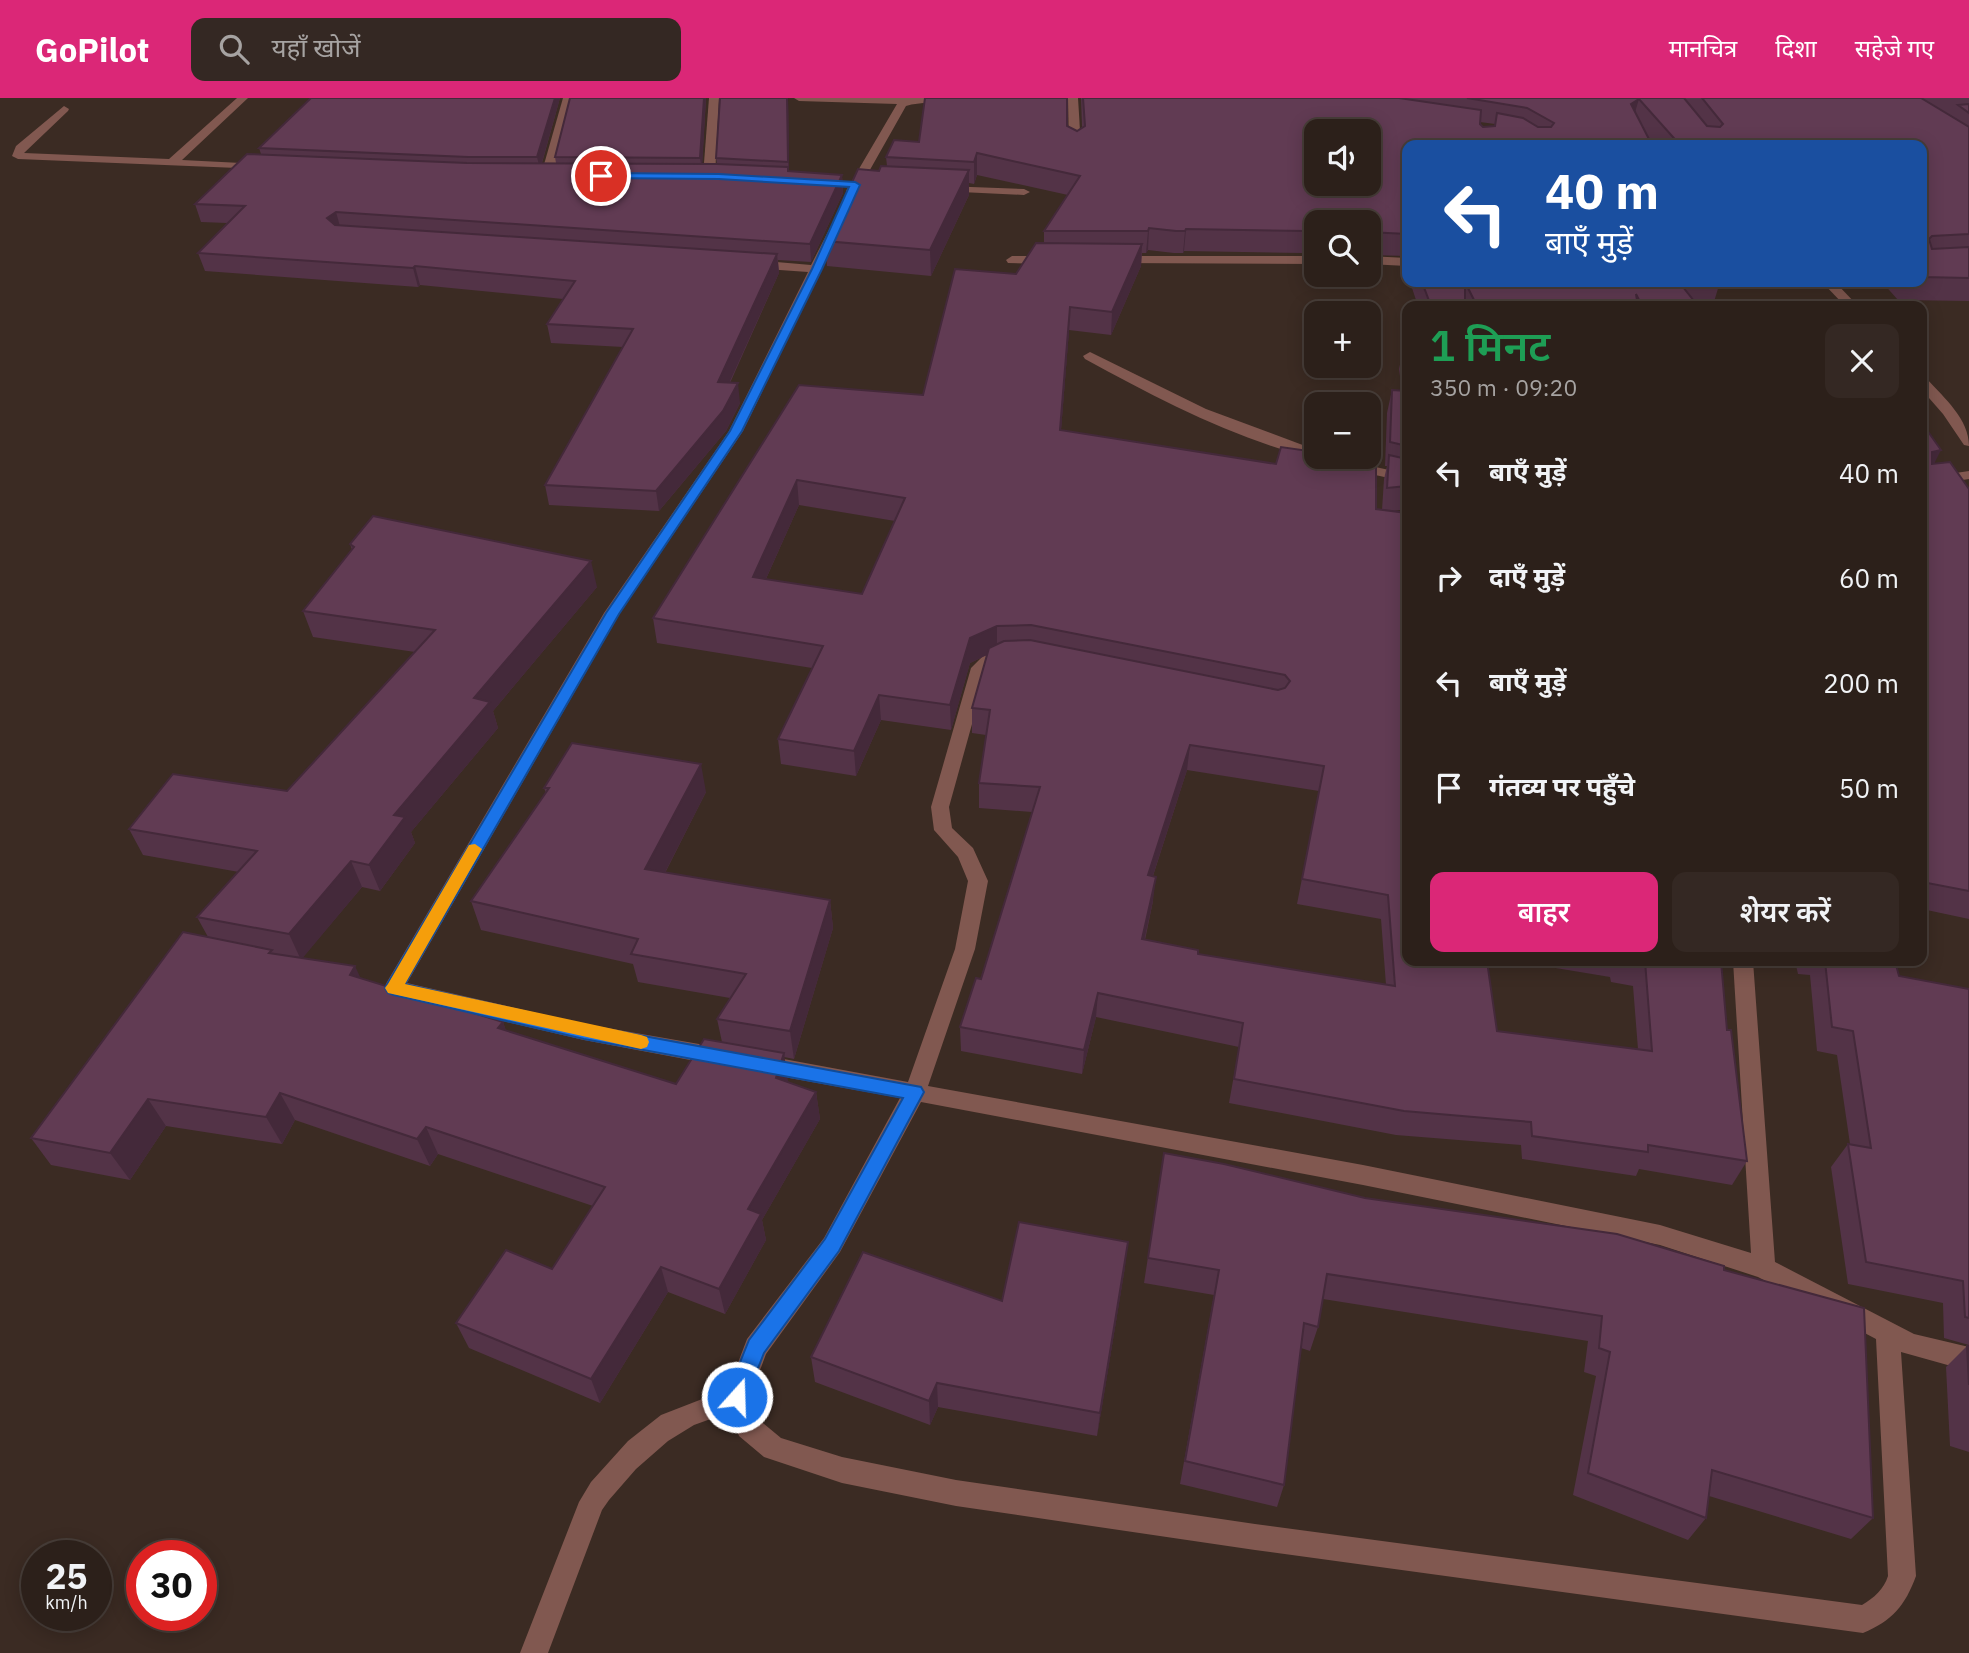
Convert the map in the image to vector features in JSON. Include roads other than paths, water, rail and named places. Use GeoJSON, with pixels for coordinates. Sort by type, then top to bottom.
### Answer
{"type":"FeatureCollection","features":[{"type":"Feature","properties":{"kind":"street"},"geometry":{"type":"LineString","coordinates":[[172,163],[243,98]]}},
{"type":"Feature","properties":{"kind":"street"},"geometry":{"type":"LineString","coordinates":[[561,175],[541,175],[568,98]]}},
{"type":"Feature","properties":{"kind":"street"},"geometry":{"type":"LineString","coordinates":[[695,176],[714,176],[714,98]]}},
{"type":"Feature","properties":{"kind":"street"},"geometry":{"type":"LineString","coordinates":[[799,98],[906,101],[946,98]]}},
{"type":"Feature","properties":{"kind":"street"},"geometry":{"type":"LineString","coordinates":[[1073,98],[1075,147]]}},
{"type":"Feature","properties":{"kind":"street"},"geometry":{"type":"LineString","coordinates":[[906,101],[855,185],[817,269],[736,431],[612,613],[387,987],[584,1032],[1350,1172],[1647,1232],[1716,1251],[1764,1268],[1910,1344],[1969,1359]]}},
{"type":"Feature","properties":{"kind":"street"},"geometry":{"type":"LineString","coordinates":[[64,109],[20,148],[18,156],[267,167]]}},
{"type":"Feature","properties":{"kind":"street"},"geometry":{"type":"LineString","coordinates":[[933,188],[1024,192]]}},
{"type":"Feature","properties":{"kind":"street"},"geometry":{"type":"LineString","coordinates":[[1013,260],[1068,260]]}},
{"type":"Feature","properties":{"kind":"street"},"geometry":{"type":"LineString","coordinates":[[1109,260],[1304,260]]}},
{"type":"Feature","properties":{"kind":"street"},"geometry":{"type":"LineString","coordinates":[[1381,260],[1402,261]]}},
{"type":"Feature","properties":{"kind":"street"},"geometry":{"type":"LineString","coordinates":[[736,263],[817,269]]}},
{"type":"Feature","properties":{"kind":"street"},"geometry":{"type":"LineString","coordinates":[[1833,287],[1847,301]]}},
{"type":"Feature","properties":{"kind":"street"},"geometry":{"type":"LineString","coordinates":[[1090,356],[1149,389],[1225,423],[1304,451]]}},
{"type":"Feature","properties":{"kind":"street"},"geometry":{"type":"LineString","coordinates":[[1927,388],[1948,411],[1969,442]]}},
{"type":"Feature","properties":{"kind":"street"},"geometry":{"type":"LineString","coordinates":[[1370,469],[1402,477]]}},
{"type":"Feature","properties":{"kind":"street"},"geometry":{"type":"LineString","coordinates":[[1927,481],[1969,475]]}},
{"type":"Feature","properties":{"kind":"street"},"geometry":{"type":"LineString","coordinates":[[1030,657],[1004,656],[989,660],[979,668],[947,779],[940,819],[943,830],[966,853],[975,870],[978,889],[965,949],[915,1092],[832,1245],[756,1347],[737,1397],[748,1427],[773,1448],[842,1471],[956,1493],[1255,1537],[1863,1619],[1882,1611],[1897,1593],[1902,1576],[1888,1334]]}},
{"type":"Feature","properties":{"kind":"street"},"geometry":{"type":"LineString","coordinates":[[1743,966],[1764,1268]]}},
{"type":"Feature","properties":{"kind":"street"},"geometry":{"type":"LineString","coordinates":[[534,1653],[592,1502],[607,1480],[630,1456],[671,1423],[737,1397]]}}]}
